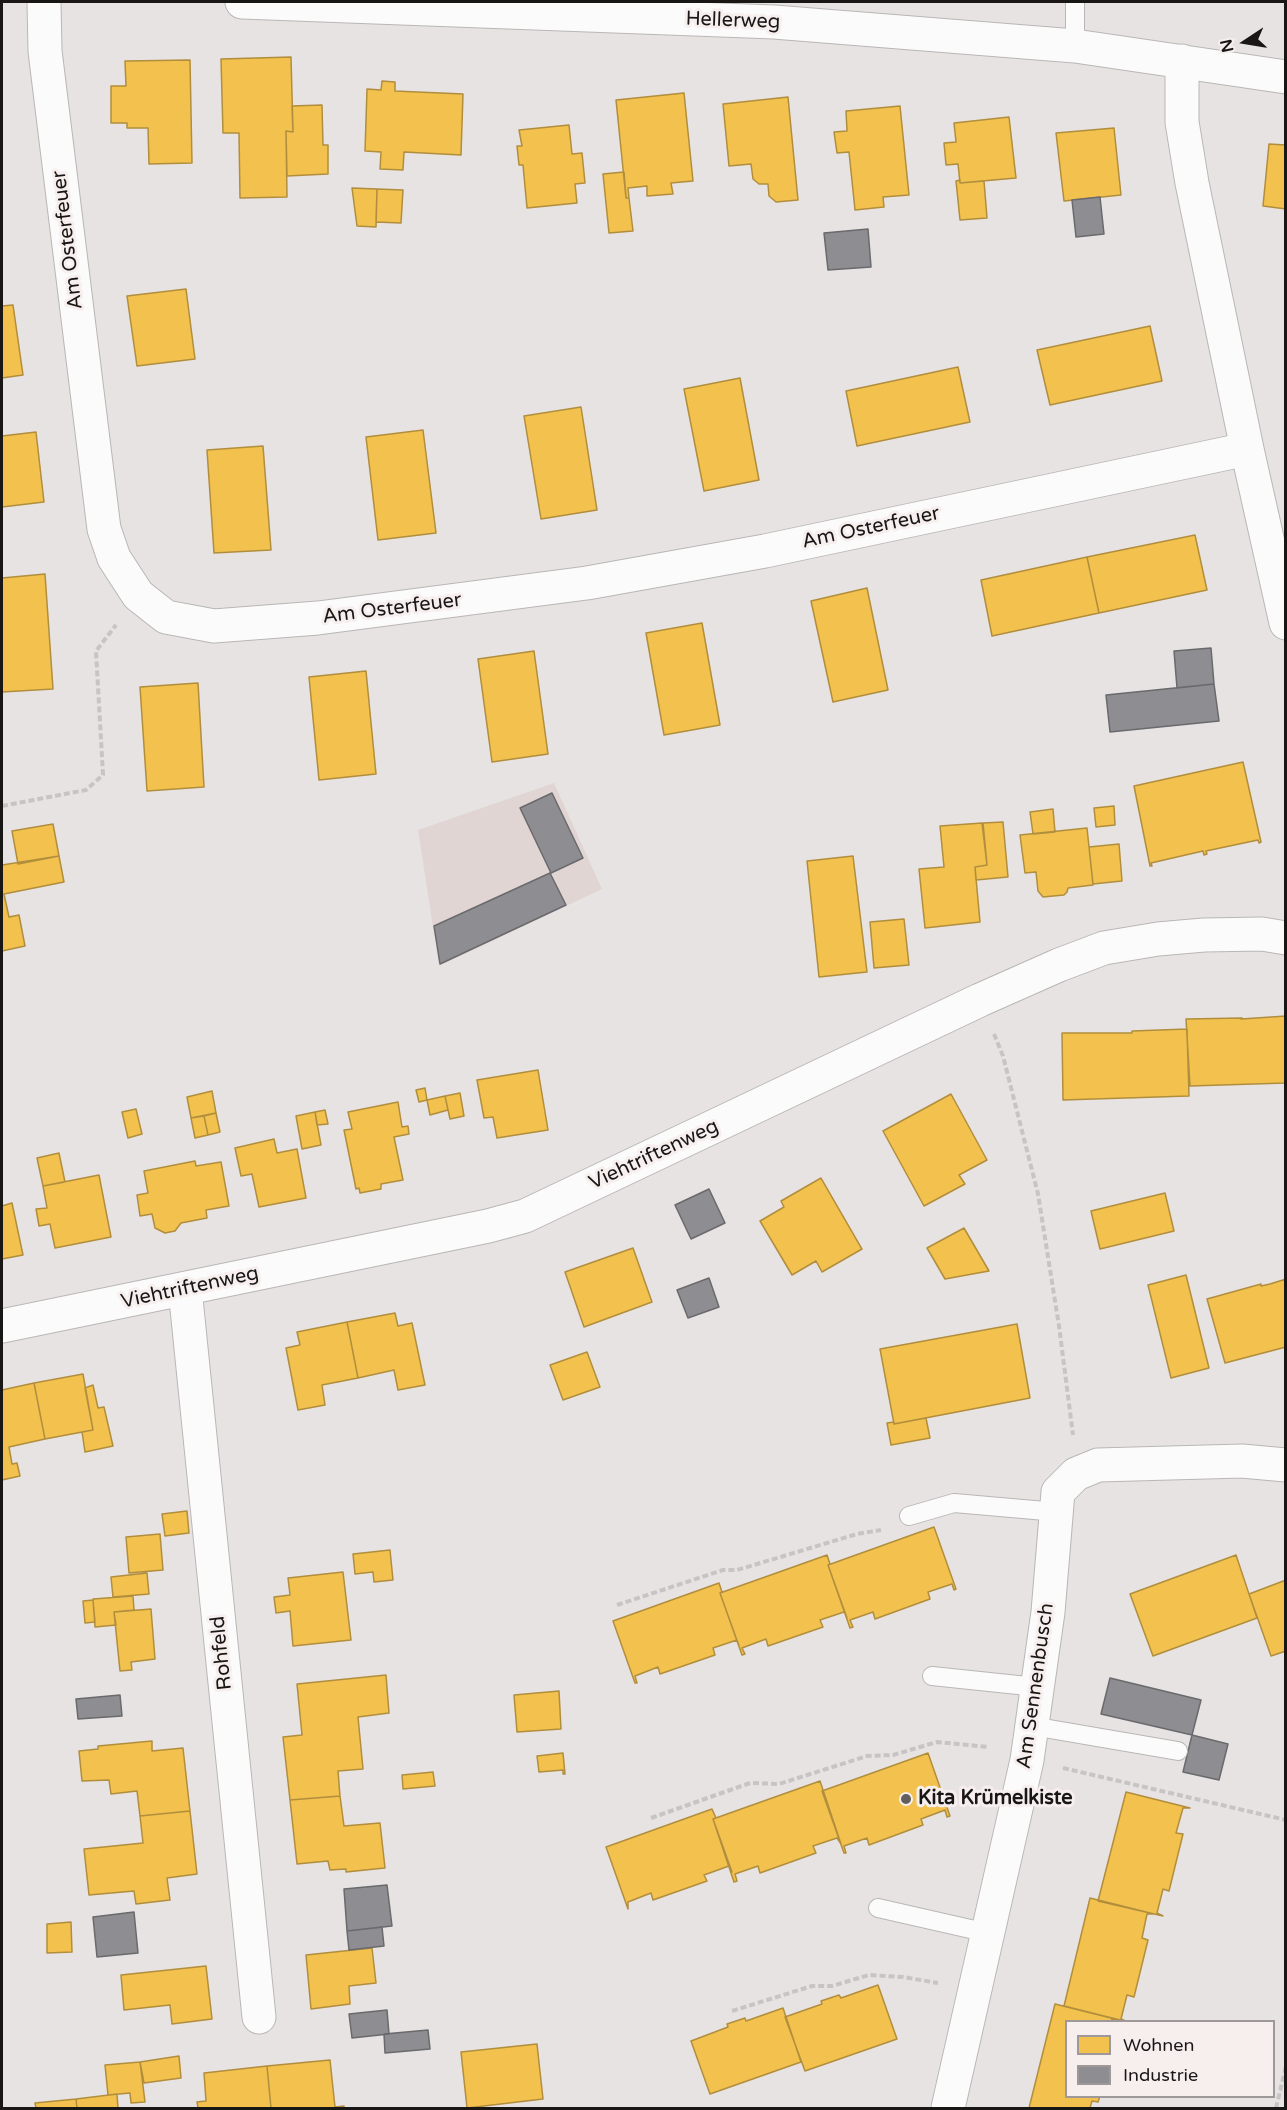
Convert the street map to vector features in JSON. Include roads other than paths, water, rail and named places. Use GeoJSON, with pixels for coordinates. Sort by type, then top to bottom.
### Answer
{"type":"FeatureCollection","features":[{"type":"Feature","properties":{"kind":"street","name":"Am Osterfeuer"},"geometry":{"type":"LineString","coordinates":[[44,2],[45,51],[104,529],[114,558],[138,595],[166,617],[214,626],[318,618],[587,583],[765,550],[1247,449]]}},
{"type":"Feature","properties":{"kind":"street","name":"Hellerweg"},"geometry":{"type":"LineString","coordinates":[[242,2],[319,3],[774,22],[1075,46],[1286,77]]}},
{"type":"Feature","properties":{"kind":"street"},"geometry":{"type":"LineString","coordinates":[[1182,61],[1182,122],[1192,183],[1286,623]]}},
{"type":"Feature","properties":{"kind":"street","name":"Viehtriftenweg"},"geometry":{"type":"LineString","coordinates":[[2,1326],[488,1226],[525,1216],[980,1000],[1104,948],[1158,939],[1204,935],[1262,934],[1286,938]]}},
{"type":"Feature","properties":{"kind":"street","name":"Rohfeld"},"geometry":{"type":"LineString","coordinates":[[184,1289],[259,2017]]}},
{"type":"Feature","properties":{"kind":"street","name":"Am Sennenbusch"},"geometry":{"type":"LineString","coordinates":[[948,2109],[1029,1746],[1048,1612],[1058,1492],[1076,1474],[1098,1466],[1242,1461],[1286,1465]]}},
{"type":"Feature","properties":{"kind":"lane"},"geometry":{"type":"LineString","coordinates":[[1075,2],[1075,46]]}},
{"type":"Feature","properties":{"kind":"lane"},"geometry":{"type":"LineString","coordinates":[[909,1516],[954,1503],[1057,1512]]}},
{"type":"Feature","properties":{"kind":"lane"},"geometry":{"type":"LineString","coordinates":[[932,1676],[1037,1686]]}},
{"type":"Feature","properties":{"kind":"lane"},"geometry":{"type":"LineString","coordinates":[[1029,1746],[1178,1751]]}},
{"type":"Feature","properties":{"kind":"lane"},"geometry":{"type":"LineString","coordinates":[[878,1908],[988,1933]]}},
{"type":"Feature","properties":{"kind":"place","name":"Kita Krümelkiste"},"geometry":{"type":"Point","coordinates":[906,1799]}}]}
